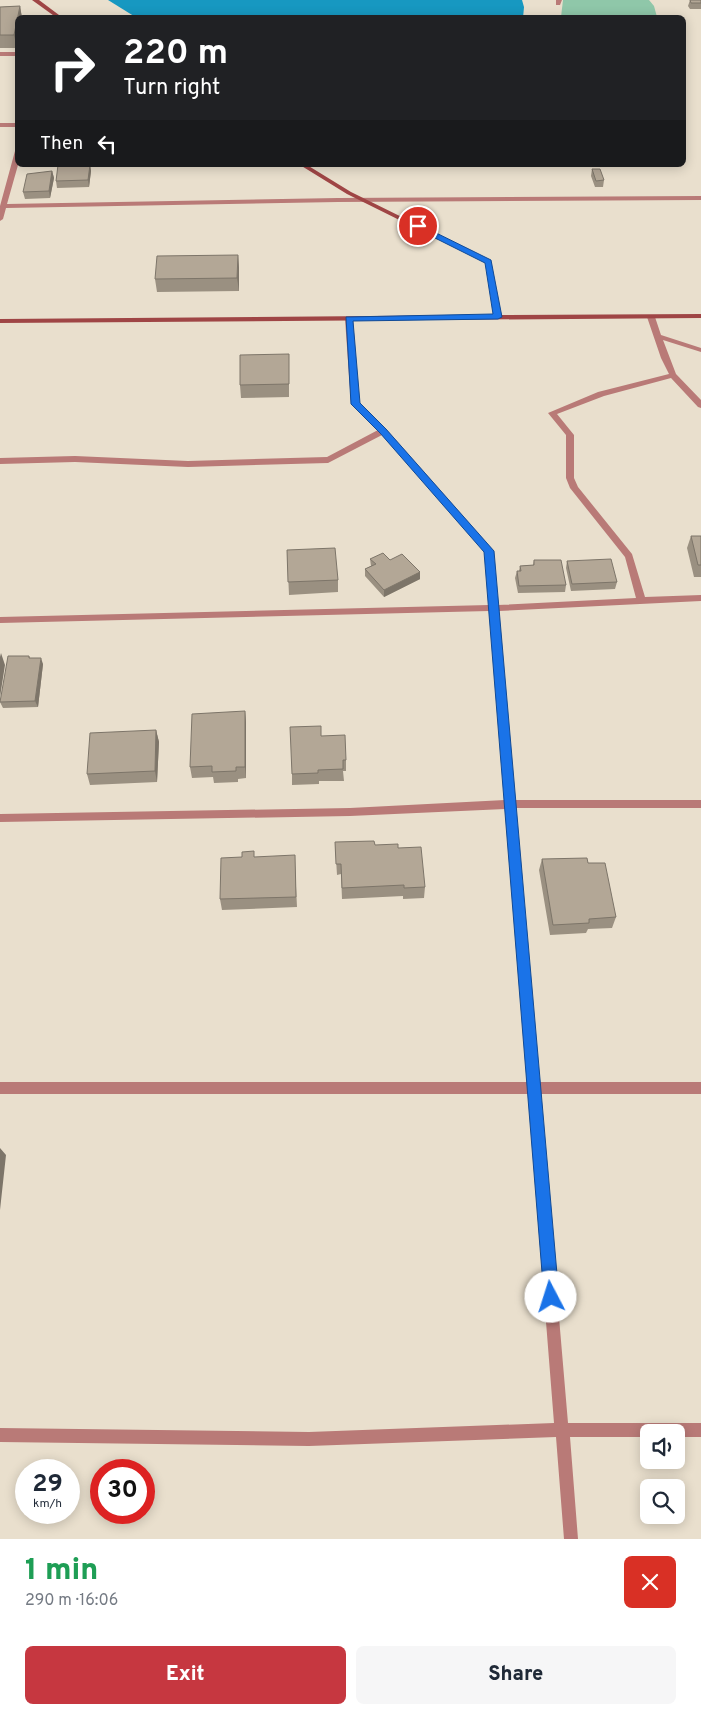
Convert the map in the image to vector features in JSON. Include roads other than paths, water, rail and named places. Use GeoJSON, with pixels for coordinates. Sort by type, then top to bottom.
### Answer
{"type":"FeatureCollection","features":[{"type":"Feature","properties":{"kind":"street"},"geometry":{"type":"LineString","coordinates":[[34,0],[57,15]]}},
{"type":"Feature","properties":{"kind":"street"},"geometry":{"type":"LineString","coordinates":[[0,54],[15,54]]}},
{"type":"Feature","properties":{"kind":"street"},"geometry":{"type":"LineString","coordinates":[[0,125],[15,125]]}},
{"type":"Feature","properties":{"kind":"street"},"geometry":{"type":"LineString","coordinates":[[0,220],[15,163]]}},
{"type":"Feature","properties":{"kind":"street"},"geometry":{"type":"LineString","coordinates":[[307,167],[349,193],[489,262],[498,317]]}},
{"type":"Feature","properties":{"kind":"street"},"geometry":{"type":"LineString","coordinates":[[4,206],[365,200],[701,198]]}},
{"type":"Feature","properties":{"kind":"street"},"geometry":{"type":"LineString","coordinates":[[0,321],[701,316]]}},
{"type":"Feature","properties":{"kind":"street"},"geometry":{"type":"LineString","coordinates":[[651,317],[673,375],[701,404]]}},
{"type":"Feature","properties":{"kind":"street"},"geometry":{"type":"LineString","coordinates":[[348,319],[356,404],[383,431],[489,551],[572,1539]]}},
{"type":"Feature","properties":{"kind":"street"},"geometry":{"type":"LineString","coordinates":[[658,336],[701,350]]}},
{"type":"Feature","properties":{"kind":"street"},"geometry":{"type":"LineString","coordinates":[[641,600],[629,556],[574,488],[570,478],[570,435],[552,413],[601,394],[673,375]]}},
{"type":"Feature","properties":{"kind":"street"},"geometry":{"type":"LineString","coordinates":[[0,461],[75,459],[188,464],[328,460],[383,431]]}},
{"type":"Feature","properties":{"kind":"street"},"geometry":{"type":"LineString","coordinates":[[0,620],[495,608],[701,598]]}},
{"type":"Feature","properties":{"kind":"street"},"geometry":{"type":"LineString","coordinates":[[0,818],[350,812],[510,804],[701,804]]}},
{"type":"Feature","properties":{"kind":"street"},"geometry":{"type":"LineString","coordinates":[[0,1088],[701,1088]]}},
{"type":"Feature","properties":{"kind":"street"},"geometry":{"type":"LineString","coordinates":[[0,1436],[309,1439],[563,1430],[701,1430]]}},
{"type":"Feature","properties":{"kind":"water"},"geometry":{"type":"Polygon","coordinates":[[[108,0],[522,0],[524,7],[523,15],[132,15],[108,0]]]}}]}
